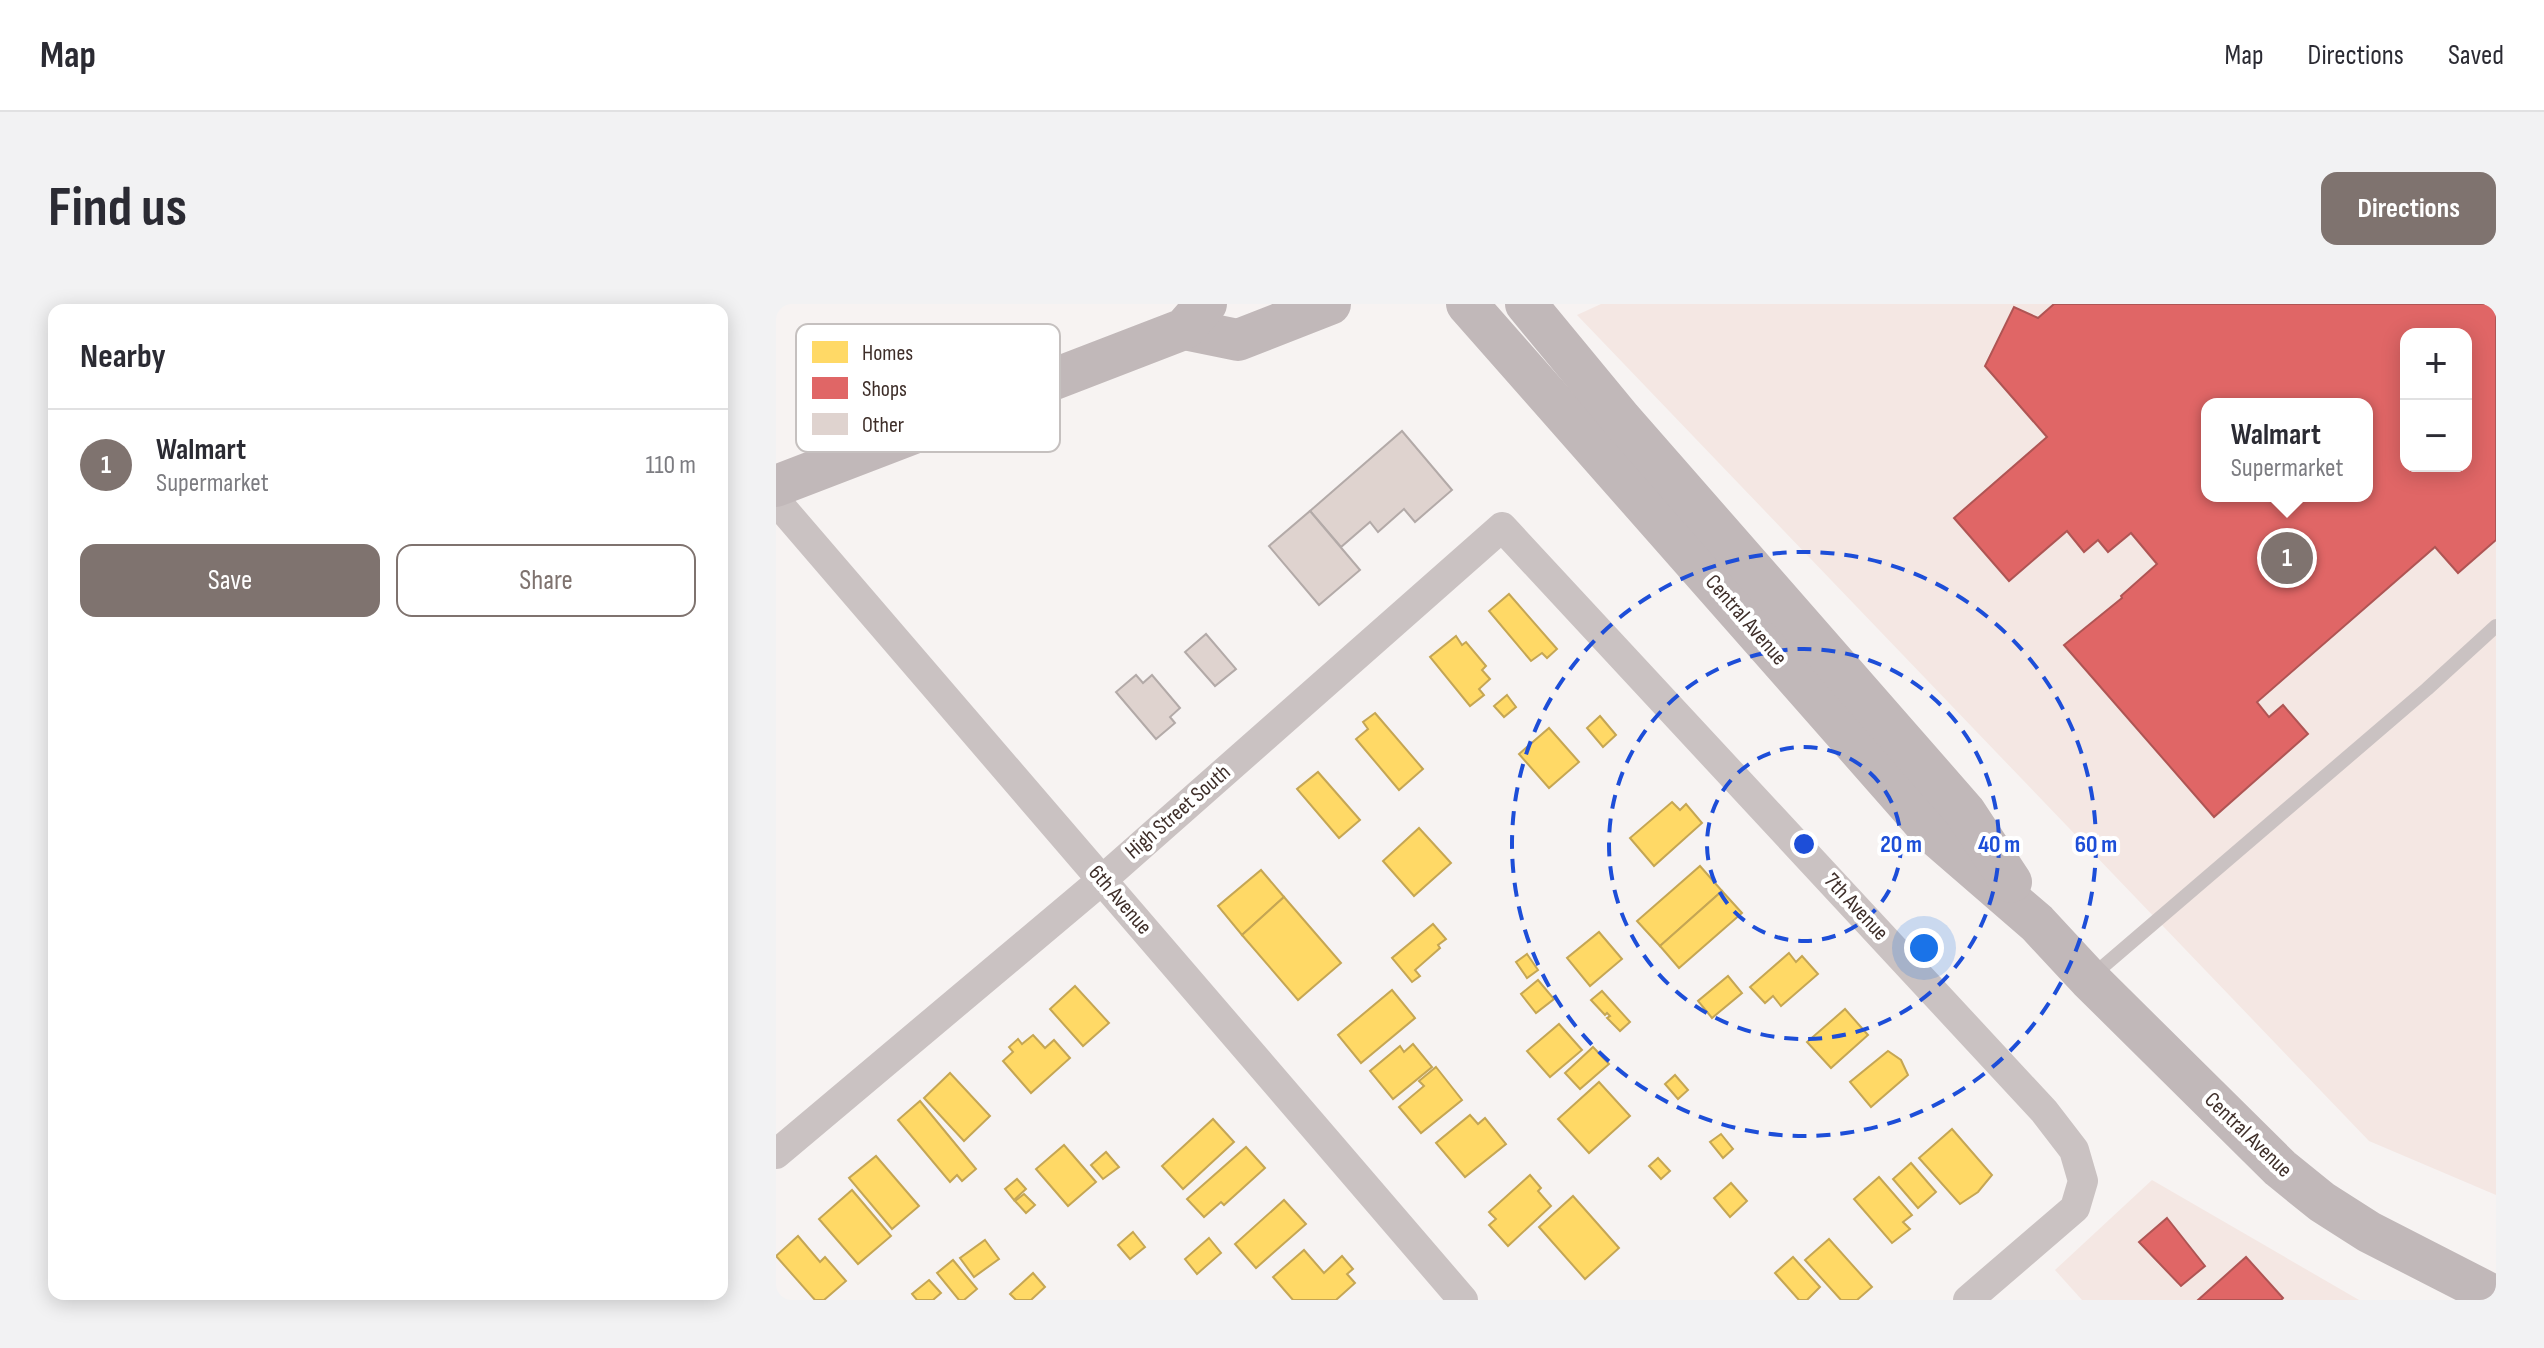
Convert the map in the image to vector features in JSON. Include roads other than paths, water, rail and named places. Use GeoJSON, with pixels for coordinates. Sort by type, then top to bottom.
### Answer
{"type":"FeatureCollection","features":[{"type":"Feature","properties":{"kind":"main road"},"geometry":{"type":"LineString","coordinates":[[1060,371],[1195,316],[1238,340],[1330,304]]}},
{"type":"Feature","properties":{"kind":"main road","name":"Central Avenue"},"geometry":{"type":"LineString","coordinates":[[1467,304],[1933,833],[2037,923],[2089,979],[2280,1168],[2322,1202],[2369,1232],[2496,1297]]}},
{"type":"Feature","properties":{"kind":"main road","name":"Central Avenue"},"geometry":{"type":"LineString","coordinates":[[1526,304],[1631,431],[1965,812],[2037,923]]}},
{"type":"Feature","properties":{"kind":"main road"},"geometry":{"type":"LineString","coordinates":[[776,486],[860,452]]}},
{"type":"Feature","properties":{"kind":"street","name":"6th Avenue"},"geometry":{"type":"LineString","coordinates":[[776,501],[1463,1300]]}},
{"type":"Feature","properties":{"kind":"street","name":"High Street South"},"geometry":{"type":"LineString","coordinates":[[776,1154],[1102,880],[1502,527]]}},
{"type":"Feature","properties":{"kind":"street","name":"7th Avenue"},"geometry":{"type":"LineString","coordinates":[[1502,527],[2044,1111],[2074,1150],[2083,1181],[2075,1208],[1968,1300]]}},
{"type":"Feature","properties":{"kind":"lane"},"geometry":{"type":"LineString","coordinates":[[2089,979],[2496,626]]}},
{"type":"Feature","properties":{"kind":"place","name":"Walmart"},"geometry":{"type":"Point","coordinates":[2287,558]}}]}
